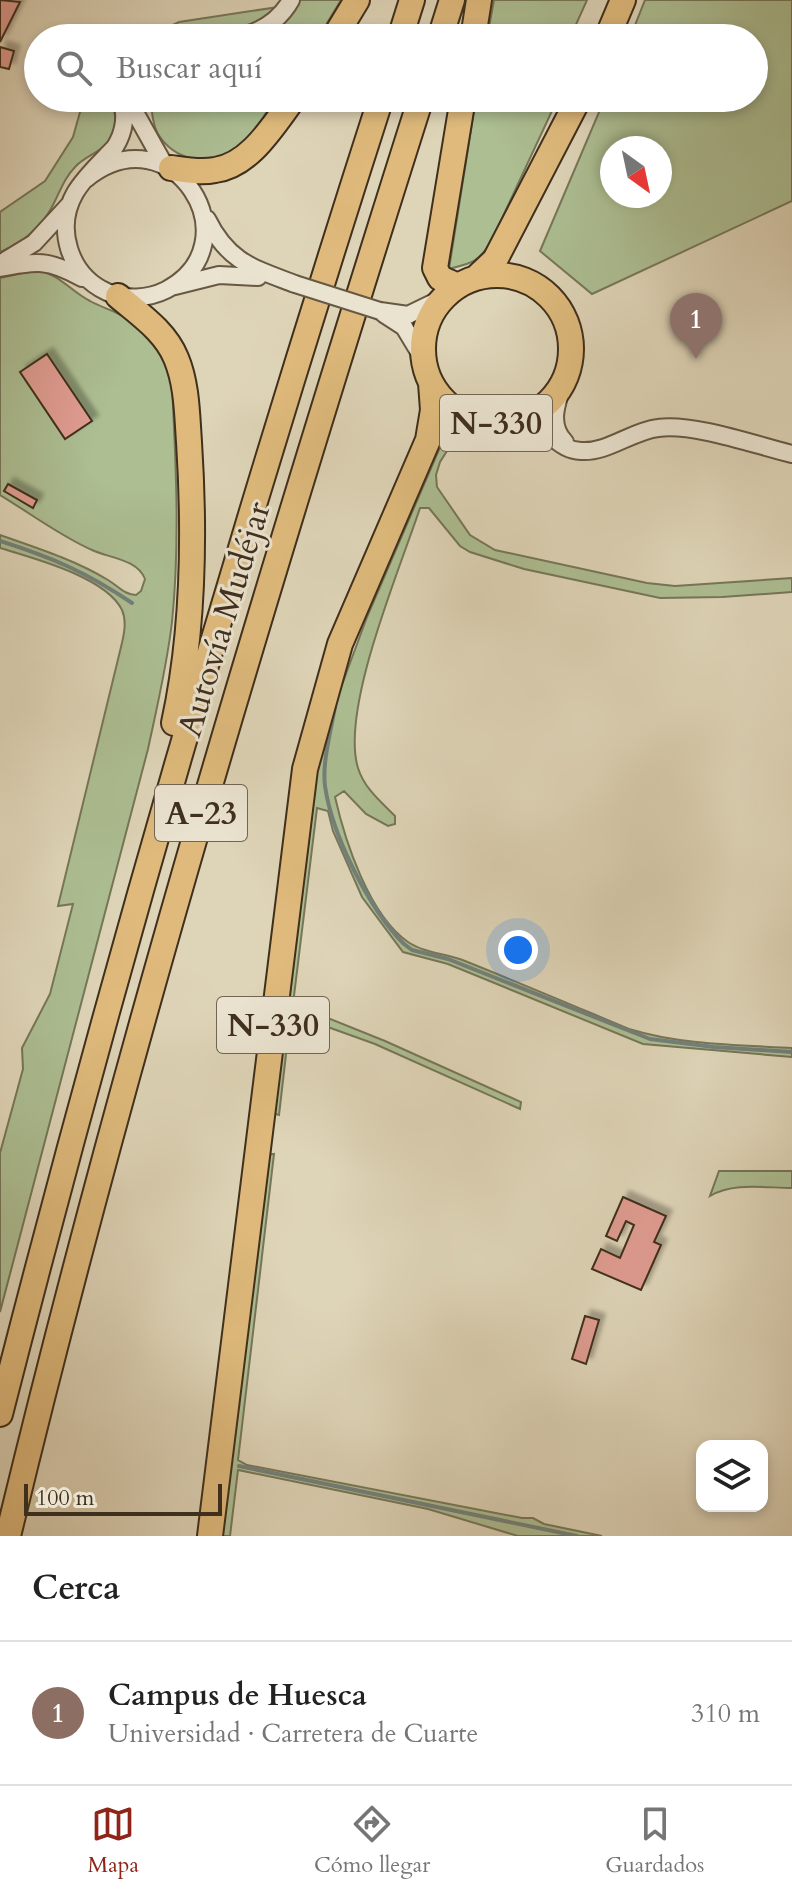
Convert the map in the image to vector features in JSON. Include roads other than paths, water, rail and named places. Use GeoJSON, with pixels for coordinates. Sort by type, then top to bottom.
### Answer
{"type":"FeatureCollection","features":[{"type":"Feature","properties":{"kind":"highway"},"geometry":{"type":"LineString","coordinates":[[342,24],[357,0]]}},
{"type":"Feature","properties":{"kind":"highway"},"geometry":{"type":"LineString","coordinates":[[404,24],[412,0]]}},
{"type":"Feature","properties":{"kind":"highway"},"geometry":{"type":"LineString","coordinates":[[444,24],[452,0]]}},
{"type":"Feature","properties":{"kind":"highway"},"geometry":{"type":"LineString","coordinates":[[475,24],[479,0]]}},
{"type":"Feature","properties":{"kind":"highway"},"geometry":{"type":"LineString","coordinates":[[613,24],[623,0]]}},
{"type":"Feature","properties":{"kind":"highway"},"geometry":{"type":"LineString","coordinates":[[168,167],[213,171],[236,163],[249,153],[283,112]]}},
{"type":"Feature","properties":{"kind":"highway","name":"Autovía Mudéjar"},"geometry":{"type":"LineString","coordinates":[[0,1414],[68,1151],[172,777],[254,502],[377,112]]}},
{"type":"Feature","properties":{"kind":"highway","name":"Autovía Mudéjar"},"geometry":{"type":"LineString","coordinates":[[8,1536],[86,1229],[188,859],[283,534],[417,112]]}},
{"type":"Feature","properties":{"kind":"highway"},"geometry":{"type":"LineString","coordinates":[[461,112],[435,268],[440,278],[460,287],[510,276],[541,288]]}},
{"type":"Feature","properties":{"kind":"highway","name":"N-330"},"geometry":{"type":"LineString","coordinates":[[210,1536],[305,769],[340,644],[428,440],[433,410],[427,326],[460,287],[492,265],[572,112]]}},
{"type":"Feature","properties":{"kind":"highway","name":"N-330"},"geometry":{"type":"LineString","coordinates":[[428,372],[452,407],[470,418],[483,421],[508,422],[528,416],[545,405],[559,390],[568,371],[571,347],[567,324],[556,303],[518,266],[512,246],[537,183]]}},
{"type":"Feature","properties":{"kind":"highway"},"geometry":{"type":"LineString","coordinates":[[118,296],[150,322],[168,343],[180,370],[186,402],[192,554],[181,687],[167,752],[172,777]]}},
{"type":"Feature","properties":{"kind":"highway","name":"N-330"},"geometry":{"type":"LineString","coordinates":[[428,440],[448,424],[470,418]]}},
{"type":"Feature","properties":{"kind":"street"},"geometry":{"type":"LineString","coordinates":[[271,24],[291,0]]}},
{"type":"Feature","properties":{"kind":"street"},"geometry":{"type":"LineString","coordinates":[[0,265],[34,243],[70,203],[86,179],[115,147],[121,136],[124,112]]}},
{"type":"Feature","properties":{"kind":"street"},"geometry":{"type":"LineString","coordinates":[[134,112],[168,167]]}},
{"type":"Feature","properties":{"kind":"street"},"geometry":{"type":"LineString","coordinates":[[137,112],[137,116]]}},
{"type":"Feature","properties":{"kind":"street"},"geometry":{"type":"LineString","coordinates":[[86,179],[97,170],[124,160],[152,161],[168,167],[190,185],[217,239],[231,255],[246,265],[295,284],[380,311],[408,315],[460,287]]}},
{"type":"Feature","properties":{"kind":"street"},"geometry":{"type":"LineString","coordinates":[[70,203],[65,232],[68,247],[81,273],[92,283]]}},
{"type":"Feature","properties":{"kind":"street"},"geometry":{"type":"LineString","coordinates":[[173,286],[194,265],[200,252],[204,237],[202,208]]}},
{"type":"Feature","properties":{"kind":"street"},"geometry":{"type":"LineString","coordinates":[[0,265],[41,261],[61,266],[118,296],[147,297],[173,286],[233,274],[295,284]]}},
{"type":"Feature","properties":{"kind":"street"},"geometry":{"type":"LineString","coordinates":[[380,311],[404,327],[428,372]]}},
{"type":"Feature","properties":{"kind":"street"},"geometry":{"type":"LineString","coordinates":[[568,371],[554,421],[561,438],[575,450]]}},
{"type":"Feature","properties":{"kind":"street"},"geometry":{"type":"LineString","coordinates":[[508,422],[539,429],[560,446],[575,450],[596,449],[634,434],[665,427],[687,429],[792,454]]}},
{"type":"Feature","properties":{"kind":"waterway"},"geometry":{"type":"LineString","coordinates":[[0,541],[69,567],[132,603]]}},
{"type":"Feature","properties":{"kind":"waterway"},"geometry":{"type":"LineString","coordinates":[[335,707],[325,767],[325,786],[335,826],[365,892],[404,944],[412,950],[448,959],[650,1039],[792,1052]]}},
{"type":"Feature","properties":{"kind":"waterway"},"geometry":{"type":"LineString","coordinates":[[239,1466],[577,1536]]}},
{"type":"Feature","properties":{"kind":"place","name":"Campus de Huesca"},"geometry":{"type":"Point","coordinates":[696,359]}}]}
